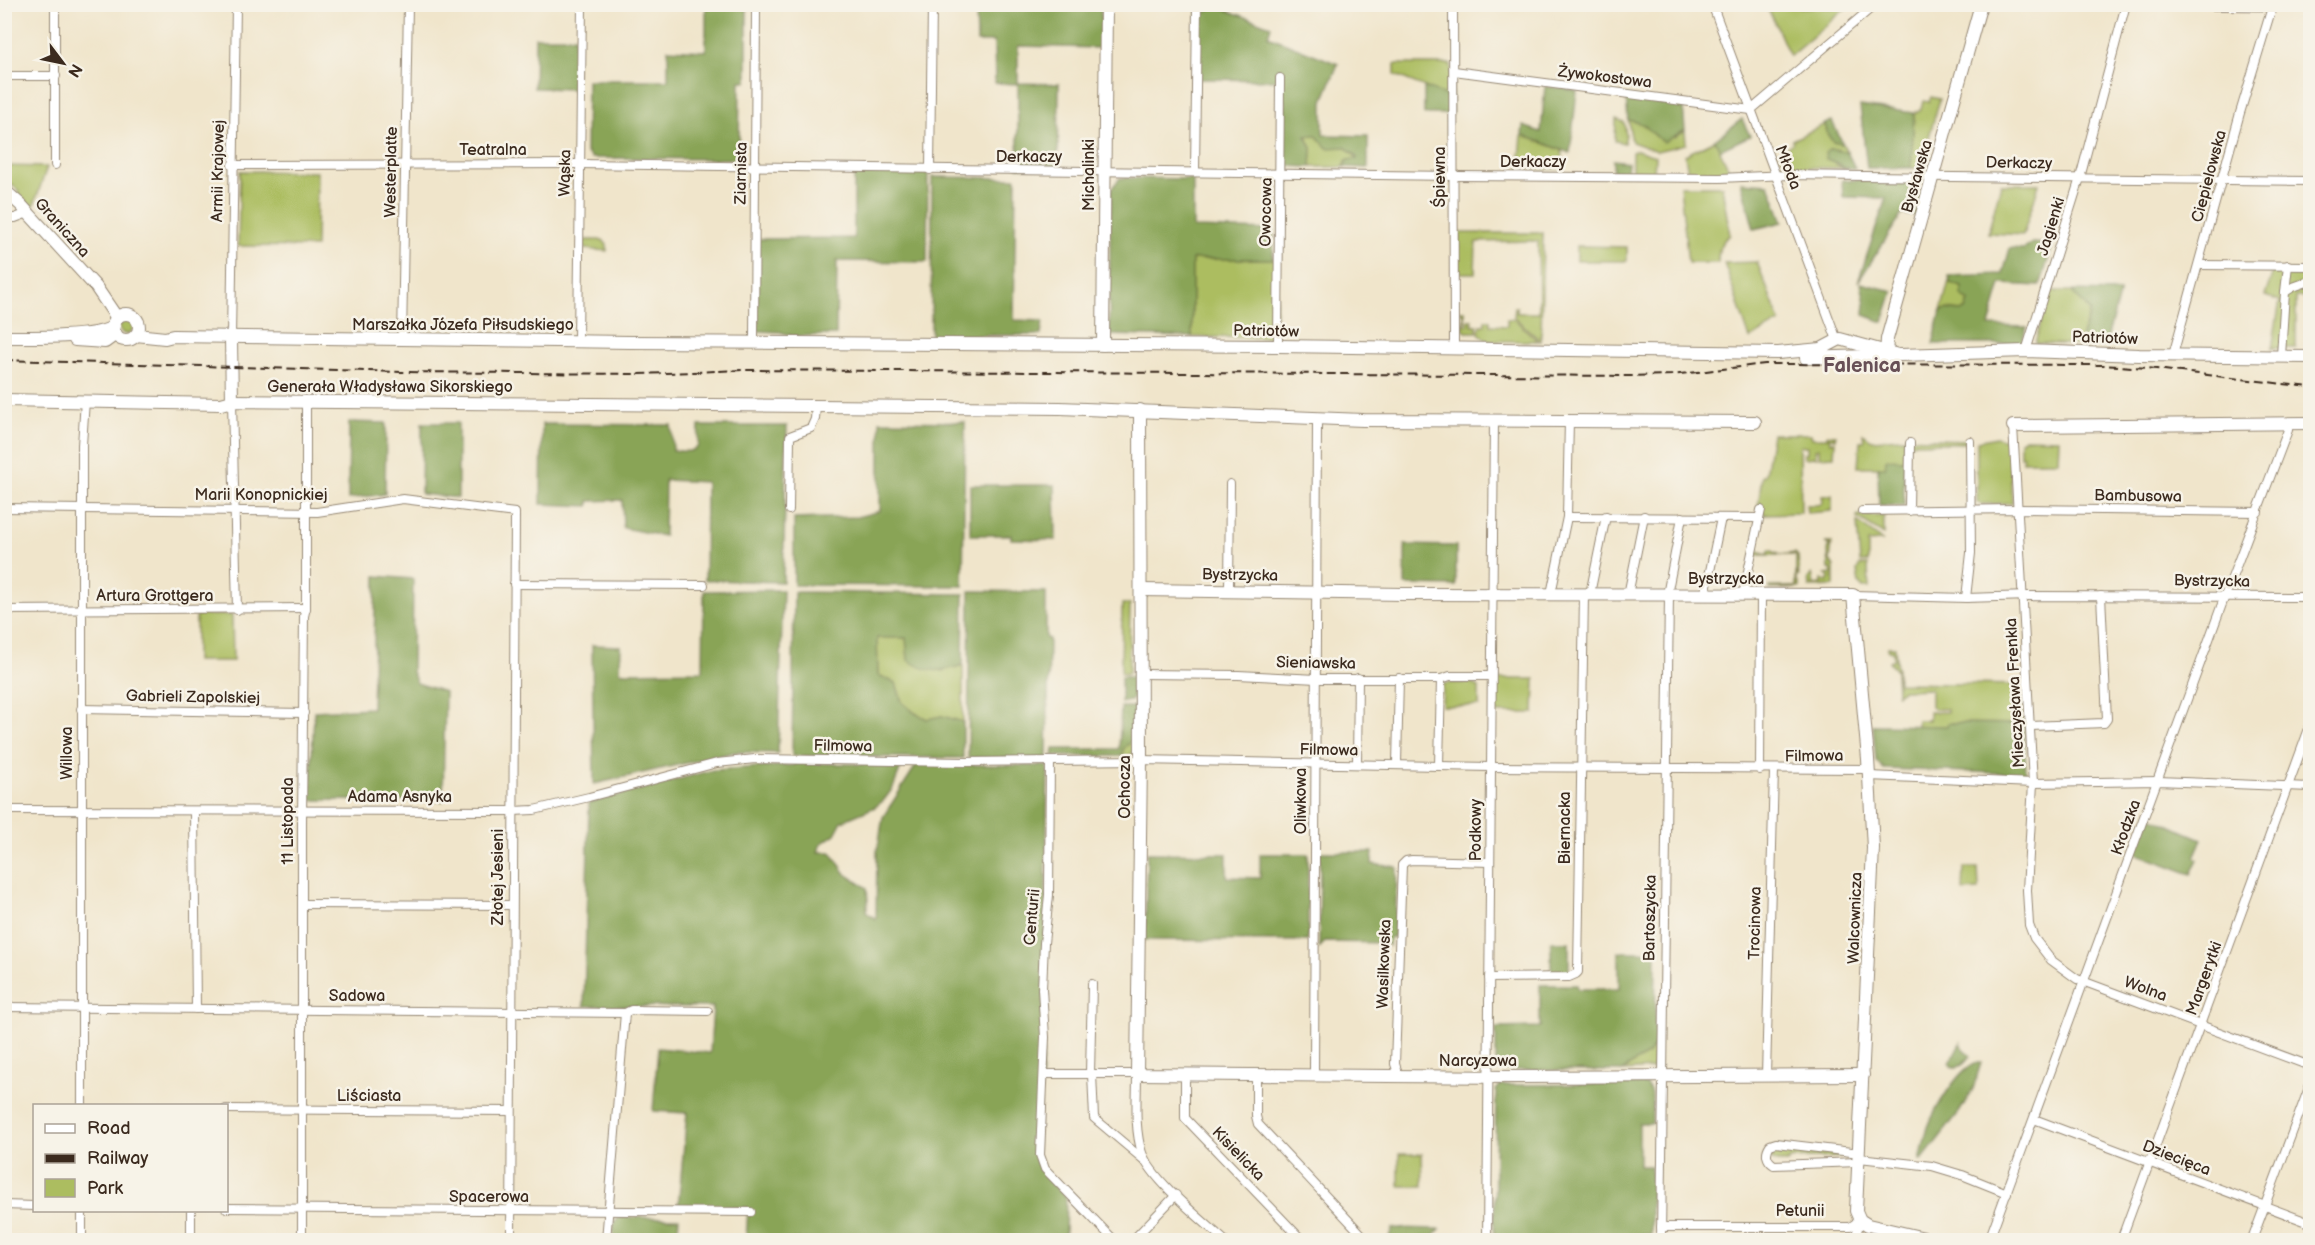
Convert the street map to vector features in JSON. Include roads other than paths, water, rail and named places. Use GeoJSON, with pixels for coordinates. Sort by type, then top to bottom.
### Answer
{"type":"FeatureCollection","features":[{"type":"Feature","properties":{"kind":"main road","name":"Michalinki"},"geometry":{"type":"LineString","coordinates":[[1103,345],[1106,4]]}},
{"type":"Feature","properties":{"kind":"main road","name":"Bysławska"},"geometry":{"type":"LineString","coordinates":[[1890,354],[1887,339],[1981,4]]}},
{"type":"Feature","properties":{"kind":"main road","name":"Graniczna"},"geometry":{"type":"LineString","coordinates":[[4,190],[96,287],[105,292],[118,323],[134,316],[138,330]]}},
{"type":"Feature","properties":{"kind":"main road","name":"Marszałka Józefa Piłsudskiego"},"geometry":{"type":"LineString","coordinates":[[118,323],[126,339],[138,330],[165,338],[173,336],[231,339],[754,341]]}},
{"type":"Feature","properties":{"kind":"main road"},"geometry":{"type":"LineString","coordinates":[[4,337],[65,337],[78,341],[105,342],[118,323]]}},
{"type":"Feature","properties":{"kind":"main road"},"geometry":{"type":"LineString","coordinates":[[231,339],[232,401]]}},
{"type":"Feature","properties":{"kind":"main road","name":"Patriotów"},"geometry":{"type":"LineString","coordinates":[[754,341],[1778,353],[1837,346],[1890,354]]}},
{"type":"Feature","properties":{"kind":"main road"},"geometry":{"type":"LineString","coordinates":[[1837,346],[1851,348],[1850,356]]}},
{"type":"Feature","properties":{"kind":"main road","name":"Patriotów"},"geometry":{"type":"LineString","coordinates":[[1837,346],[1850,356],[2026,351],[2310,357]]}},
{"type":"Feature","properties":{"kind":"main road","name":"Generała Władysława Sikorskiego"},"geometry":{"type":"LineString","coordinates":[[4,400],[220,404],[232,401],[816,406]]}},
{"type":"Feature","properties":{"kind":"main road"},"geometry":{"type":"LineString","coordinates":[[816,406],[1140,410],[1317,419],[1425,421],[1494,419],[1755,422]]}},
{"type":"Feature","properties":{"kind":"main road","name":"Ochocza"},"geometry":{"type":"LineString","coordinates":[[1137,1074],[1141,760],[1140,410]]}},
{"type":"Feature","properties":{"kind":"main road"},"geometry":{"type":"LineString","coordinates":[[2013,426],[2310,423]]}},
{"type":"Feature","properties":{"kind":"main road","name":"Bystrzycka"},"geometry":{"type":"LineString","coordinates":[[1141,590],[1853,595]]}},
{"type":"Feature","properties":{"kind":"main road","name":"Walcownicza"},"geometry":{"type":"LineString","coordinates":[[1853,595],[1872,848],[1856,1211],[1860,1220]]}},
{"type":"Feature","properties":{"kind":"main road","name":"Narcyzowa"},"geometry":{"type":"LineString","coordinates":[[1137,1074],[1863,1075]]}},
{"type":"Feature","properties":{"kind":"main road"},"geometry":{"type":"LineString","coordinates":[[1860,1220],[1868,1225],[1933,1240]]}},
{"type":"Feature","properties":{"kind":"street"},"geometry":{"type":"LineString","coordinates":[[55,165],[56,4]]}},
{"type":"Feature","properties":{"kind":"street","name":"Armii Krajowej"},"geometry":{"type":"LineString","coordinates":[[231,339],[236,4]]}},
{"type":"Feature","properties":{"kind":"street","name":"Westerplatte"},"geometry":{"type":"LineString","coordinates":[[402,340],[408,4]]}},
{"type":"Feature","properties":{"kind":"street","name":"Wąska"},"geometry":{"type":"LineString","coordinates":[[578,341],[582,4]]}},
{"type":"Feature","properties":{"kind":"street","name":"Ziarnista"},"geometry":{"type":"LineString","coordinates":[[754,341],[756,4]]}},
{"type":"Feature","properties":{"kind":"street"},"geometry":{"type":"LineString","coordinates":[[930,170],[932,4]]}},
{"type":"Feature","properties":{"kind":"street"},"geometry":{"type":"LineString","coordinates":[[1195,172],[1197,4]]}},
{"type":"Feature","properties":{"kind":"street","name":"Śpiewna"},"geometry":{"type":"LineString","coordinates":[[1453,4],[1454,349]]}},
{"type":"Feature","properties":{"kind":"street","name":"Młoda"},"geometry":{"type":"LineString","coordinates":[[1712,4],[1746,101],[1777,176],[1837,346]]}},
{"type":"Feature","properties":{"kind":"street"},"geometry":{"type":"LineString","coordinates":[[1751,110],[1876,4]]}},
{"type":"Feature","properties":{"kind":"street"},"geometry":{"type":"LineString","coordinates":[[2035,4],[2310,7]]}},
{"type":"Feature","properties":{"kind":"street","name":"Jagienki"},"geometry":{"type":"LineString","coordinates":[[2026,351],[2080,178],[2125,5]]}},
{"type":"Feature","properties":{"kind":"street","name":"Ciepielowska"},"geometry":{"type":"LineString","coordinates":[[2173,355],[2221,180],[2273,6]]}},
{"type":"Feature","properties":{"kind":"street","name":"Żywokostowa"},"geometry":{"type":"LineString","coordinates":[[1454,71],[1751,110]]}},
{"type":"Feature","properties":{"kind":"street"},"geometry":{"type":"LineString","coordinates":[[4,76],[56,76]]}},
{"type":"Feature","properties":{"kind":"street","name":"Owocowa"},"geometry":{"type":"LineString","coordinates":[[1278,346],[1281,78]]}},
{"type":"Feature","properties":{"kind":"street","name":"Teatralna"},"geometry":{"type":"LineString","coordinates":[[232,165],[579,164],[754,168]]}},
{"type":"Feature","properties":{"kind":"street","name":"Derkaczy"},"geometry":{"type":"LineString","coordinates":[[754,168],[1454,176],[1720,178],[1933,176],[2310,181]]}},
{"type":"Feature","properties":{"kind":"street"},"geometry":{"type":"LineString","coordinates":[[4,218],[15,218],[28,213]]}},
{"type":"Feature","properties":{"kind":"street"},"geometry":{"type":"LineString","coordinates":[[2199,265],[2310,266]]}},
{"type":"Feature","properties":{"kind":"street"},"geometry":{"type":"LineString","coordinates":[[2281,356],[2288,266]]}},
{"type":"Feature","properties":{"kind":"street"},"geometry":{"type":"LineString","coordinates":[[2285,292],[2310,280]]}},
{"type":"Feature","properties":{"kind":"street","name":"Willowa"},"geometry":{"type":"LineString","coordinates":[[82,1104],[82,445],[85,400]]}},
{"type":"Feature","properties":{"kind":"street"},"geometry":{"type":"LineString","coordinates":[[232,401],[237,610]]}},
{"type":"Feature","properties":{"kind":"street","name":"11 Listopada"},"geometry":{"type":"LineString","coordinates":[[302,1240],[302,811],[304,616],[306,608],[306,402]]}},
{"type":"Feature","properties":{"kind":"street"},"geometry":{"type":"LineString","coordinates":[[789,510],[790,436],[811,428],[815,419],[816,406]]}},
{"type":"Feature","properties":{"kind":"street","name":"Oliwkowa"},"geometry":{"type":"LineString","coordinates":[[1314,1075],[1317,419]]}},
{"type":"Feature","properties":{"kind":"street","name":"Podkowy"},"geometry":{"type":"LineString","coordinates":[[1487,1240],[1494,419]]}},
{"type":"Feature","properties":{"kind":"street"},"geometry":{"type":"LineString","coordinates":[[1551,594],[1567,517],[1569,420]]}},
{"type":"Feature","properties":{"kind":"street","name":"Kłodzka"},"geometry":{"type":"LineString","coordinates":[[1989,1240],[2258,512],[2288,430],[2288,423]]}},
{"type":"Feature","properties":{"kind":"street","name":"Mieczysława Frenkla"},"geometry":{"type":"LineString","coordinates":[[2013,426],[2033,783],[2027,905],[2031,932],[2046,954]]}},
{"type":"Feature","properties":{"kind":"street"},"geometry":{"type":"LineString","coordinates":[[1966,598],[1971,553],[1970,441]]}},
{"type":"Feature","properties":{"kind":"street"},"geometry":{"type":"LineString","coordinates":[[1909,511],[1910,444]]}},
{"type":"Feature","properties":{"kind":"street"},"geometry":{"type":"LineString","coordinates":[[1229,591],[1230,484]]}},
{"type":"Feature","properties":{"kind":"street","name":"Marii Konopnickiej"},"geometry":{"type":"LineString","coordinates":[[4,508],[317,512],[403,500],[515,513]]}},
{"type":"Feature","properties":{"kind":"street","name":"Bambusowa"},"geometry":{"type":"LineString","coordinates":[[1862,511],[2017,509],[2258,512]]}},
{"type":"Feature","properties":{"kind":"street","name":"Złotej Jesieni"},"geometry":{"type":"LineString","coordinates":[[511,1240],[515,513]]}},
{"type":"Feature","properties":{"kind":"street"},"geometry":{"type":"LineString","coordinates":[[1567,517],[1721,518],[1760,514],[1743,595]]}},
{"type":"Feature","properties":{"kind":"street","name":"Biernacka"},"geometry":{"type":"LineString","coordinates":[[1489,978],[1569,977],[1576,974],[1579,949],[1581,768],[1587,594],[1606,516]]}},
{"type":"Feature","properties":{"kind":"street"},"geometry":{"type":"LineString","coordinates":[[1628,595],[1644,516]]}},
{"type":"Feature","properties":{"kind":"street","name":"Bartoszycka"},"geometry":{"type":"LineString","coordinates":[[1661,1240],[1668,595],[1682,517]]}},
{"type":"Feature","properties":{"kind":"street"},"geometry":{"type":"LineString","coordinates":[[1705,595],[1721,518]]}},
{"type":"Feature","properties":{"kind":"street"},"geometry":{"type":"LineString","coordinates":[[514,584],[704,585]]}},
{"type":"Feature","properties":{"kind":"street"},"geometry":{"type":"LineString","coordinates":[[1760,770],[1761,595]]}},
{"type":"Feature","properties":{"kind":"street","name":"Bystrzycka"},"geometry":{"type":"LineString","coordinates":[[1853,595],[1966,598],[2024,596],[2310,597]]}},
{"type":"Feature","properties":{"kind":"street"},"geometry":{"type":"LineString","coordinates":[[2031,726],[2103,723],[2108,719],[2101,596]]}},
{"type":"Feature","properties":{"kind":"street","name":"Artura Grottgera"},"geometry":{"type":"LineString","coordinates":[[4,610],[306,608]]}},
{"type":"Feature","properties":{"kind":"street","name":"Sieniawska"},"geometry":{"type":"LineString","coordinates":[[1140,674],[1317,679],[1441,679],[1450,676],[1491,676]]}},
{"type":"Feature","properties":{"kind":"street"},"geometry":{"type":"LineString","coordinates":[[1356,764],[1358,678]]}},
{"type":"Feature","properties":{"kind":"street"},"geometry":{"type":"LineString","coordinates":[[1397,764],[1399,678]]}},
{"type":"Feature","properties":{"kind":"street"},"geometry":{"type":"LineString","coordinates":[[1439,765],[1441,679]]}},
{"type":"Feature","properties":{"kind":"street","name":"Gabrieli Zapolskiej"},"geometry":{"type":"LineString","coordinates":[[81,709],[304,713]]}},
{"type":"Feature","properties":{"kind":"street","name":"Margerytki"},"geometry":{"type":"LineString","coordinates":[[2121,1240],[2310,726]]}},
{"type":"Feature","properties":{"kind":"street","name":"Adama Asnyka"},"geometry":{"type":"LineString","coordinates":[[4,810],[194,812],[534,810],[717,763],[737,760],[789,759]]}},
{"type":"Feature","properties":{"kind":"street","name":"Filmowa"},"geometry":{"type":"LineString","coordinates":[[789,759],[1141,760],[1774,770],[1868,772],[2033,783],[2158,781],[2310,787]]}},
{"type":"Feature","properties":{"kind":"street","name":"Centurii"},"geometry":{"type":"LineString","coordinates":[[1050,761],[1049,895],[1042,989],[1045,1037],[1042,1163],[1045,1169],[1114,1240]]}},
{"type":"Feature","properties":{"kind":"street","name":"Trocinowa"},"geometry":{"type":"LineString","coordinates":[[1766,1076],[1774,770]]}},
{"type":"Feature","properties":{"kind":"street"},"geometry":{"type":"LineString","coordinates":[[194,812],[196,1009]]}},
{"type":"Feature","properties":{"kind":"street","name":"Wasilkowska"},"geometry":{"type":"LineString","coordinates":[[1399,1076],[1395,1064],[1400,870],[1404,862],[1412,860],[1490,862]]}},
{"type":"Feature","properties":{"kind":"street"},"geometry":{"type":"LineString","coordinates":[[302,904],[512,905]]}},
{"type":"Feature","properties":{"kind":"street","name":"Wolna"},"geometry":{"type":"LineString","coordinates":[[2046,954],[2064,971],[2084,982],[2310,1066]]}},
{"type":"Feature","properties":{"kind":"street"},"geometry":{"type":"LineString","coordinates":[[1091,1074],[1092,984]]}},
{"type":"Feature","properties":{"kind":"street","name":"Sadowa"},"geometry":{"type":"LineString","coordinates":[[4,1007],[625,1013],[631,1010],[708,1011]]}},
{"type":"Feature","properties":{"kind":"street"},"geometry":{"type":"LineString","coordinates":[[606,1240],[625,1013]]}},
{"type":"Feature","properties":{"kind":"street","name":"Narcyzowa"},"geometry":{"type":"LineString","coordinates":[[1044,1074],[1137,1074]]}},
{"type":"Feature","properties":{"kind":"street","name":"Ochocza"},"geometry":{"type":"LineString","coordinates":[[1091,1074],[1094,1118],[1147,1162],[1176,1195],[1224,1240]]}},
{"type":"Feature","properties":{"kind":"street","name":"Ochocza"},"geometry":{"type":"LineString","coordinates":[[1137,1074],[1138,1137],[1147,1162]]}},
{"type":"Feature","properties":{"kind":"street","name":"Kisielicka"},"geometry":{"type":"LineString","coordinates":[[1185,1074],[1185,1118],[1302,1240]]}},
{"type":"Feature","properties":{"kind":"street"},"geometry":{"type":"LineString","coordinates":[[1256,1075],[1258,1124],[1366,1240]]}},
{"type":"Feature","properties":{"kind":"street"},"geometry":{"type":"LineString","coordinates":[[2252,1240],[2310,1085]]}},
{"type":"Feature","properties":{"kind":"street","name":"Liściasta"},"geometry":{"type":"LineString","coordinates":[[228,1109],[511,1112]]}},
{"type":"Feature","properties":{"kind":"street","name":"Dziecięca"},"geometry":{"type":"LineString","coordinates":[[2034,1119],[2310,1223]]}},
{"type":"Feature","properties":{"kind":"street"},"geometry":{"type":"LineString","coordinates":[[1859,1158],[1774,1165],[1768,1159],[1767,1154],[1770,1145],[1776,1143],[1859,1158],[1932,1166],[2007,1193]]}},
{"type":"Feature","properties":{"kind":"street"},"geometry":{"type":"LineString","coordinates":[[1133,1240],[1176,1195]]}},
{"type":"Feature","properties":{"kind":"street"},"geometry":{"type":"LineString","coordinates":[[4,1205],[33,1206]]}},
{"type":"Feature","properties":{"kind":"street","name":"Spacerowa"},"geometry":{"type":"LineString","coordinates":[[228,1208],[751,1212]]}},
{"type":"Feature","properties":{"kind":"street"},"geometry":{"type":"LineString","coordinates":[[82,1212],[82,1240]]}},
{"type":"Feature","properties":{"kind":"street"},"geometry":{"type":"LineString","coordinates":[[191,1212],[191,1240]]}},
{"type":"Feature","properties":{"kind":"street","name":"Petunii"},"geometry":{"type":"LineString","coordinates":[[1661,1227],[1850,1227],[1860,1220]]}},
{"type":"Feature","properties":{"kind":"street","name":"Walcownicza"},"geometry":{"type":"LineString","coordinates":[[1855,1240],[1860,1220]]}},
{"type":"Feature","properties":{"kind":"railway"},"geometry":{"type":"LineString","coordinates":[[4,360],[401,372],[639,374],[744,370],[1630,376],[1672,375],[1765,364],[2103,365],[2310,387]]}},
{"type":"Feature","properties":{"kind":"district","name":"Falenica"},"geometry":{"type":"Point","coordinates":[1862,365]}}]}
